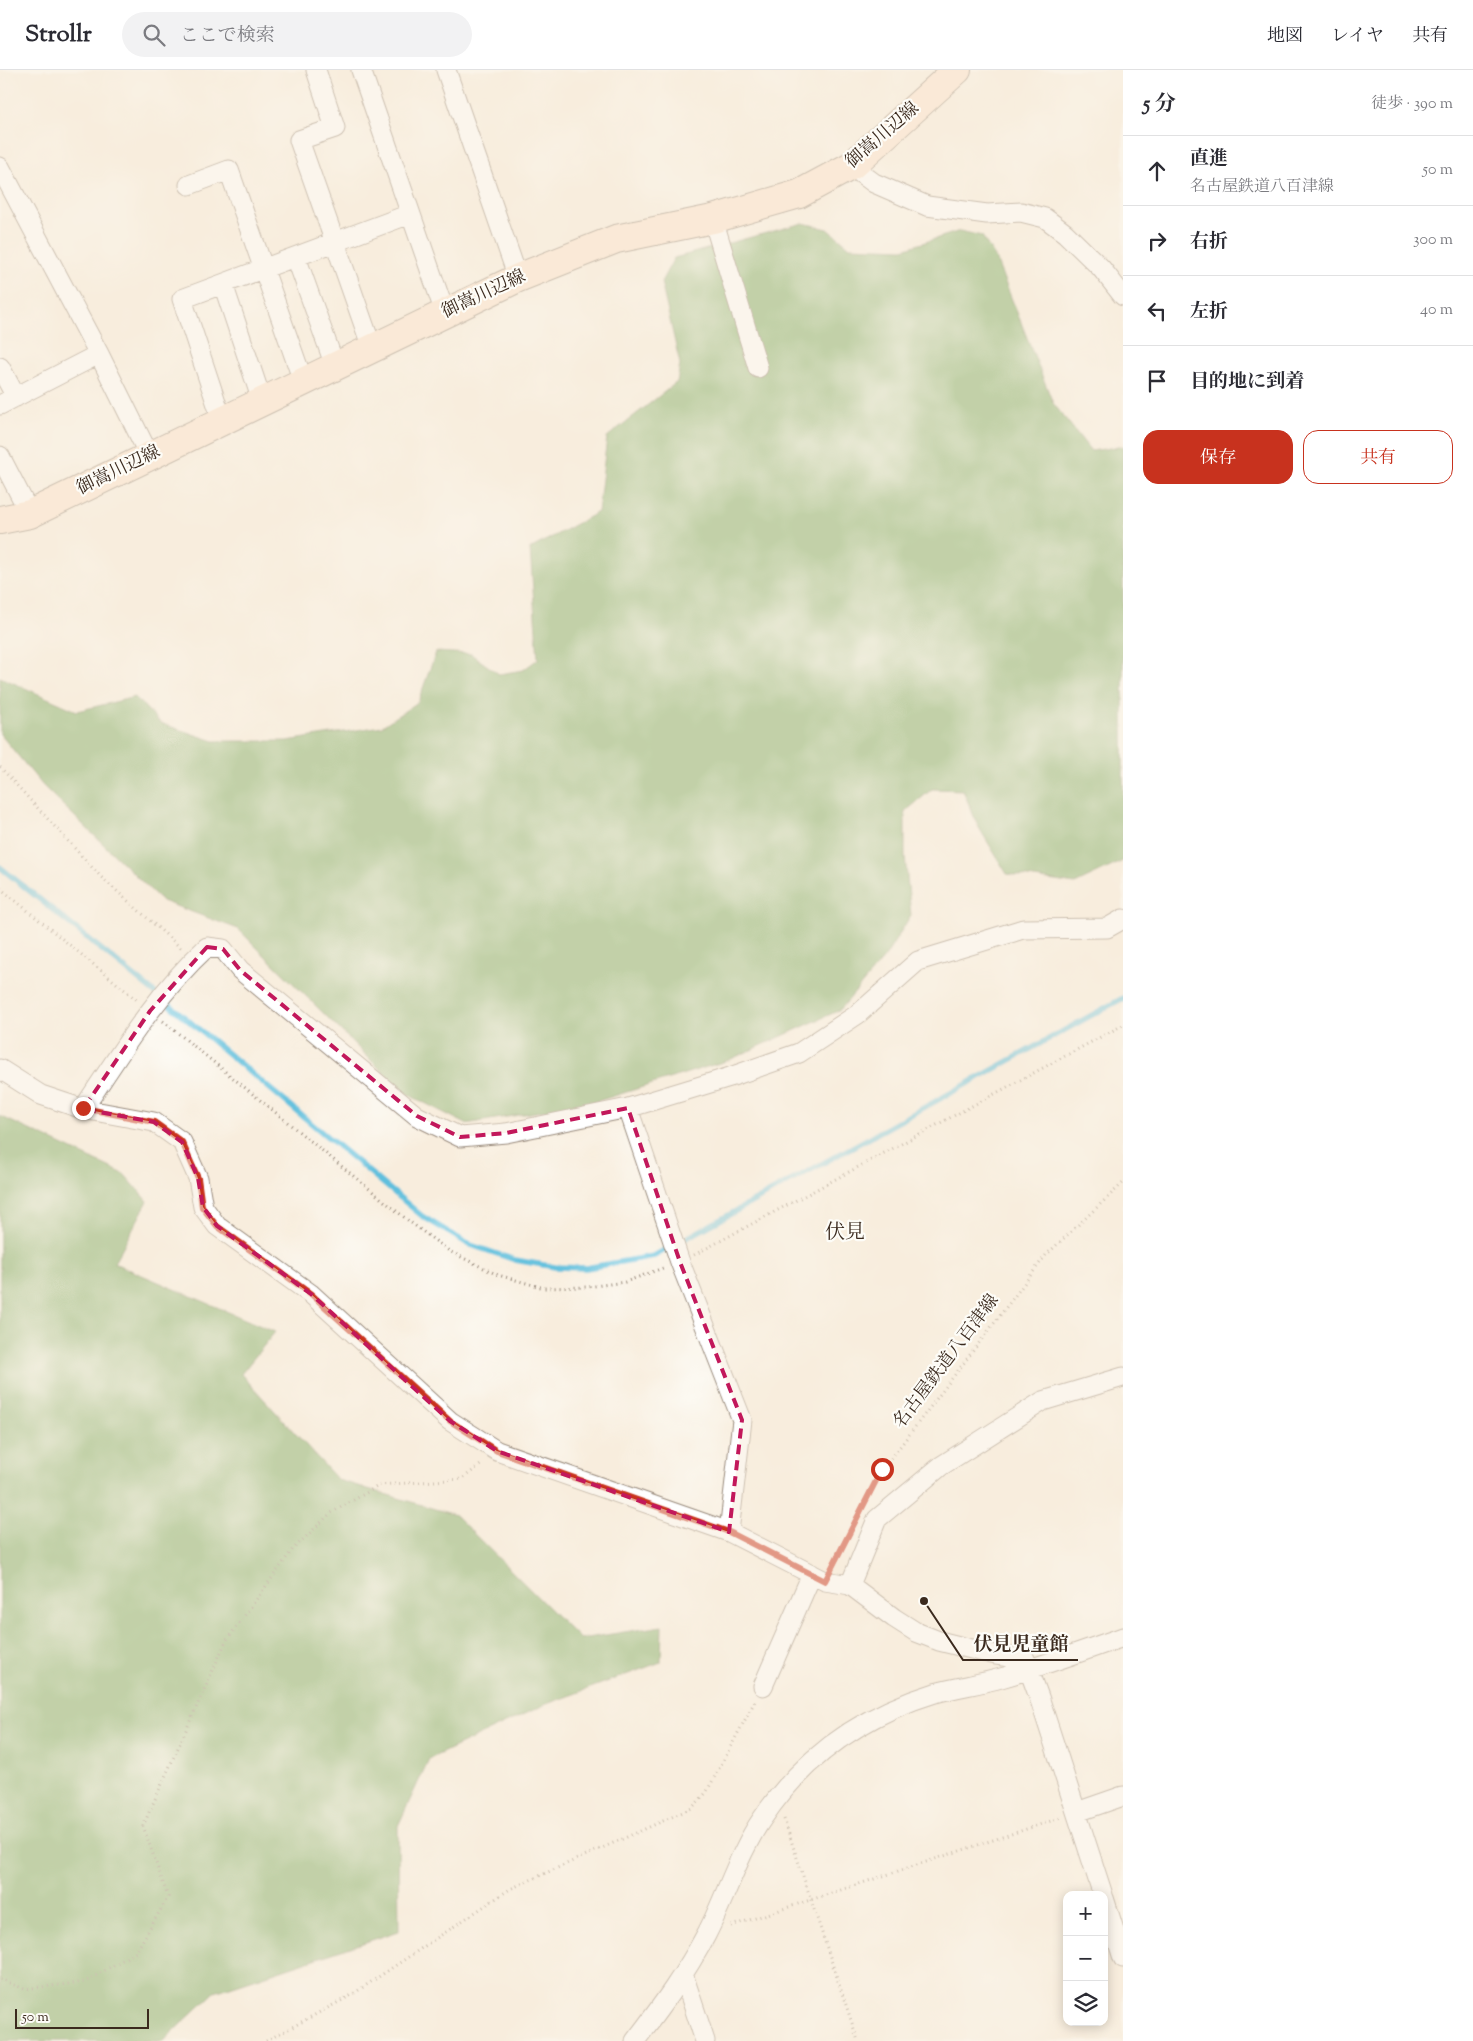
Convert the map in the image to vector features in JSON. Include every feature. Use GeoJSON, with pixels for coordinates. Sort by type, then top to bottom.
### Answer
{"type":"FeatureCollection","features":[{"type":"Feature","properties":{"kind":"main road","name":"御嵩川辺線"},"geometry":{"type":"LineString","coordinates":[[0,520],[30,514],[518,278],[616,239],[713,219],[799,194],[851,166],[957,70]]}},
{"type":"Feature","properties":{"kind":"street"},"geometry":{"type":"LineString","coordinates":[[316,70],[335,128],[299,140],[372,348]]}},
{"type":"Feature","properties":{"kind":"street"},"geometry":{"type":"LineString","coordinates":[[361,70],[445,313]]}},
{"type":"Feature","properties":{"kind":"street"},"geometry":{"type":"LineString","coordinates":[[446,70],[518,278]]}},
{"type":"Feature","properties":{"kind":"street"},"geometry":{"type":"LineString","coordinates":[[0,166],[99,354],[149,455]]}},
{"type":"Feature","properties":{"kind":"street"},"geometry":{"type":"LineString","coordinates":[[851,166],[874,183],[926,206],[987,214],[1021,212],[1044,218],[1065,233],[1101,268],[1123,296]]}},
{"type":"Feature","properties":{"kind":"street"},"geometry":{"type":"LineString","coordinates":[[189,185],[229,170],[303,382]]}},
{"type":"Feature","properties":{"kind":"street"},"geometry":{"type":"LineString","coordinates":[[222,420],[182,300],[410,214]]}},
{"type":"Feature","properties":{"kind":"street"},"geometry":{"type":"LineString","coordinates":[[713,219],[758,368]]}},
{"type":"Feature","properties":{"kind":"street"},"geometry":{"type":"LineString","coordinates":[[296,257],[335,366]]}},
{"type":"Feature","properties":{"kind":"street"},"geometry":{"type":"LineString","coordinates":[[223,284],[262,401]]}},
{"type":"Feature","properties":{"kind":"street"},"geometry":{"type":"LineString","coordinates":[[0,367],[8,401],[99,354]]}},
{"type":"Feature","properties":{"kind":"street"},"geometry":{"type":"LineString","coordinates":[[0,456],[30,514]]}},
{"type":"Feature","properties":{"kind":"street"},"geometry":{"type":"LineString","coordinates":[[83,1108],[150,1011],[194,959],[207,947],[223,949],[240,970],[417,1116],[460,1137],[506,1133],[628,1108],[799,1053],[858,1014],[918,962],[1023,929],[1107,928],[1123,919]]}},
{"type":"Feature","properties":{"kind":"street"},"geometry":{"type":"LineString","coordinates":[[0,1069],[41,1095],[83,1108],[154,1122],[182,1142],[198,1178],[202,1207],[217,1226],[311,1294],[450,1421],[497,1451],[729,1532],[819,1578],[850,1584],[894,1618],[916,1632],[939,1642],[996,1655],[1025,1659],[1102,1891]]}},
{"type":"Feature","properties":{"kind":"street"},"geometry":{"type":"LineString","coordinates":[[628,1108],[680,1262],[742,1420],[729,1532]]}},
{"type":"Feature","properties":{"kind":"street"},"geometry":{"type":"LineString","coordinates":[[850,1584],[878,1519],[941,1466],[1043,1402],[1123,1377]]}},
{"type":"Feature","properties":{"kind":"street"},"geometry":{"type":"LineString","coordinates":[[763,1686],[819,1578]]}},
{"type":"Feature","properties":{"kind":"street"},"geometry":{"type":"LineString","coordinates":[[635,2041],[667,1999],[706,1934],[761,1819],[808,1762],[839,1738],[875,1717],[904,1704],[936,1693],[1029,1670],[1123,1637]]}},
{"type":"Feature","properties":{"kind":"street"},"geometry":{"type":"LineString","coordinates":[[1077,1812],[1123,1796]]}},
{"type":"Feature","properties":{"kind":"street"},"geometry":{"type":"LineString","coordinates":[[1108,1911],[1123,1958]]}},
{"type":"Feature","properties":{"kind":"street"},"geometry":{"type":"LineString","coordinates":[[683,1974],[706,2041]]}},
{"type":"Feature","properties":{"kind":"path"},"geometry":{"type":"LineString","coordinates":[[0,767],[101,877],[194,959]]}},
{"type":"Feature","properties":{"kind":"path"},"geometry":{"type":"LineString","coordinates":[[0,888],[410,1222],[449,1250],[498,1275],[544,1288],[587,1287],[625,1282],[680,1262],[1123,1025]]}},
{"type":"Feature","properties":{"kind":"path","name":"名古屋鉄道八百津線"},"geometry":{"type":"LineString","coordinates":[[860,1512],[882,1469],[1046,1255],[1123,1183]]}},
{"type":"Feature","properties":{"kind":"path"},"geometry":{"type":"LineString","coordinates":[[0,1979],[24,1989],[85,1982],[136,1952],[168,1898],[143,1826],[226,1641],[293,1549],[331,1512],[380,1484],[462,1480],[497,1451]]}},
{"type":"Feature","properties":{"kind":"path"},"geometry":{"type":"LineString","coordinates":[[819,1578],[852,1529]]}},
{"type":"Feature","properties":{"kind":"path"},"geometry":{"type":"LineString","coordinates":[[266,2041],[350,1996],[510,1888],[692,1808],[706,1793],[763,1686]]}},
{"type":"Feature","properties":{"kind":"path"},"geometry":{"type":"LineString","coordinates":[[778,1799],[858,2041]]}},
{"type":"Feature","properties":{"kind":"path"},"geometry":{"type":"LineString","coordinates":[[706,1934],[1077,1812]]}},
{"type":"Feature","properties":{"kind":"highlighted area"},"geometry":{"type":"Polygon","coordinates":[[[207,947],[223,949],[240,970],[417,1116],[460,1137],[506,1133],[628,1108],[680,1262],[742,1420],[729,1532],[497,1451],[450,1421],[311,1294],[217,1226],[203,1207],[198,1178],[182,1142],[154,1122],[83,1109],[150,1011],[207,947]]]}},
{"type":"Feature","properties":{"kind":"green space"},"geometry":{"type":"Polygon","coordinates":[[[803,223],[828,229],[850,247],[903,249],[960,231],[982,236],[995,257],[1053,403],[1091,451],[1123,446],[1123,861],[1075,884],[1007,874],[978,826],[963,790],[932,789],[905,812],[905,857],[911,915],[885,957],[840,1010],[729,1060],[595,1102],[466,1124],[403,1092],[238,929],[162,901],[43,786],[0,734],[0,677],[77,711],[135,697],[160,723],[214,741],[287,741],[382,726],[418,702],[436,652],[471,654],[499,674],[523,670],[538,659],[530,549],[598,512],[607,437],[677,382],[680,364],[661,282],[674,258],[803,223]]]}},
{"type":"Feature","properties":{"kind":"green space"},"geometry":{"type":"Polygon","coordinates":[[[0,1116],[124,1174],[148,1201],[114,1263],[275,1332],[241,1374],[338,1480],[455,1515],[580,1639],[662,1626],[661,1662],[544,1705],[429,1759],[398,1826],[399,1931],[215,1992],[163,2041],[0,2041],[0,1116]]]}},
{"type":"Feature","properties":{"kind":"waterway"},"geometry":{"type":"LineString","coordinates":[[0,867],[177,1011],[422,1216],[468,1244],[515,1260],[555,1267],[586,1268],[654,1256],[1123,998]]}},
{"type":"Feature","properties":{"kind":"place","name":"伏見児童館"},"geometry":{"type":"Point","coordinates":[924,1601]}},
{"type":"Feature","properties":{"kind":"district","name":"伏見"},"geometry":{"type":"Point","coordinates":[845,1233]}},
{"type":"Feature","properties":{"kind":"route"},"geometry":{"type":"LineString","coordinates":[[83,1108],[154,1122],[182,1142],[198,1178],[202,1207],[217,1226],[311,1294],[450,1421],[497,1451],[729,1532],[825,1581],[882,1469]]}}]}
